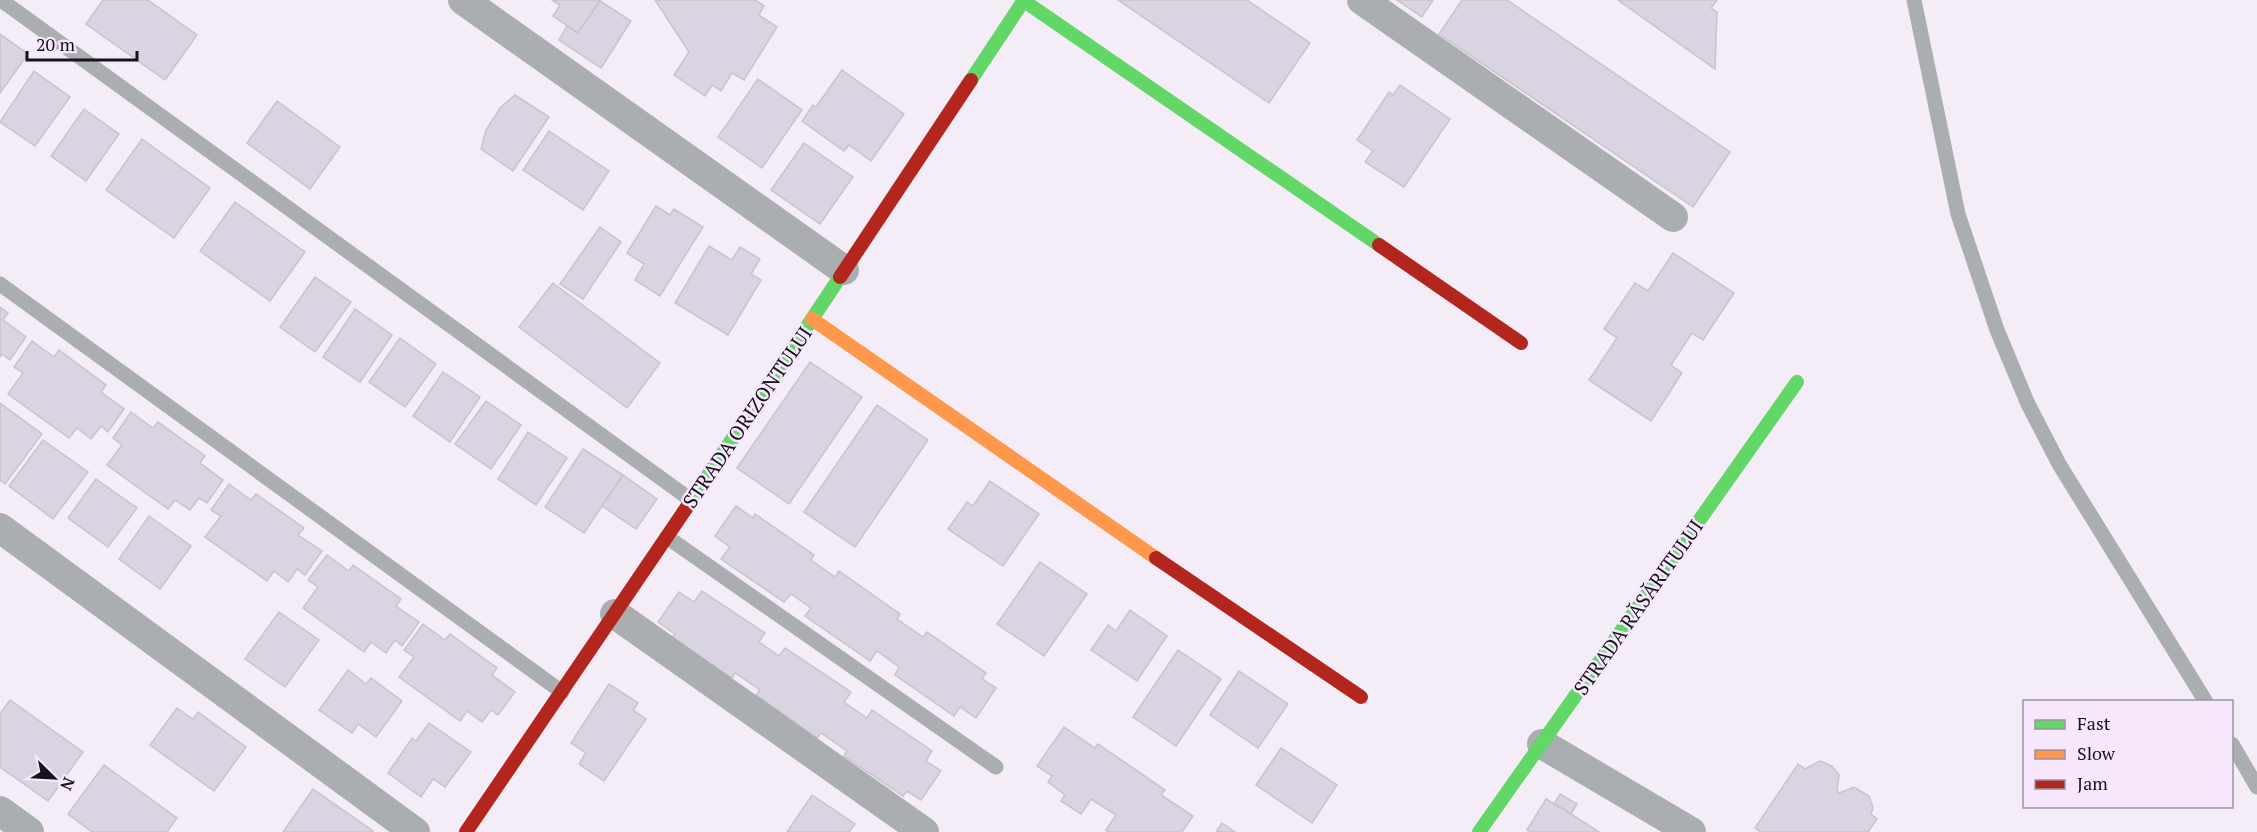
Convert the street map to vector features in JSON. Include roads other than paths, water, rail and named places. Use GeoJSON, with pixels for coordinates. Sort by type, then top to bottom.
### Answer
{"type":"FeatureCollection","features":[{"type":"Feature","properties":{"kind":"street"},"geometry":{"type":"LineString","coordinates":[[463,0],[844,270]]}},
{"type":"Feature","properties":{"kind":"street","name":"STRADA ORIZONTULUI"},"geometry":{"type":"LineString","coordinates":[[466,832],[667,537],[1024,0]]}},
{"type":"Feature","properties":{"kind":"street"},"geometry":{"type":"LineString","coordinates":[[1024,0],[1521,343]]}},
{"type":"Feature","properties":{"kind":"street"},"geometry":{"type":"LineString","coordinates":[[1362,0],[1673,217]]}},
{"type":"Feature","properties":{"kind":"street"},"geometry":{"type":"LineString","coordinates":[[812,319],[1087,512],[1361,697]]}},
{"type":"Feature","properties":{"kind":"street","name":"STRADA RĂSĂRITULUI"},"geometry":{"type":"LineString","coordinates":[[1479,832],[1797,382]]}},
{"type":"Feature","properties":{"kind":"street"},"geometry":{"type":"LineString","coordinates":[[0,528],[415,832]]}},
{"type":"Feature","properties":{"kind":"street"},"geometry":{"type":"LineString","coordinates":[[615,614],[924,832]]}},
{"type":"Feature","properties":{"kind":"street"},"geometry":{"type":"LineString","coordinates":[[1542,744],[1691,832]]}},
{"type":"Feature","properties":{"kind":"street"},"geometry":{"type":"LineString","coordinates":[[0,811],[29,832]]}},
{"type":"Feature","properties":{"kind":"lane"},"geometry":{"type":"LineString","coordinates":[[1,0],[691,500]]}},
{"type":"Feature","properties":{"kind":"lane"},"geometry":{"type":"LineString","coordinates":[[1914,0],[1958,214],[1997,330],[2028,404],[2059,464],[2205,700]]}},
{"type":"Feature","properties":{"kind":"lane"},"geometry":{"type":"LineString","coordinates":[[0,284],[562,692]]}},
{"type":"Feature","properties":{"kind":"lane"},"geometry":{"type":"LineString","coordinates":[[667,537],[996,767]]}},
{"type":"Feature","properties":{"kind":"lane"},"geometry":{"type":"LineString","coordinates":[[2233,746],[2257,787]]}}]}
